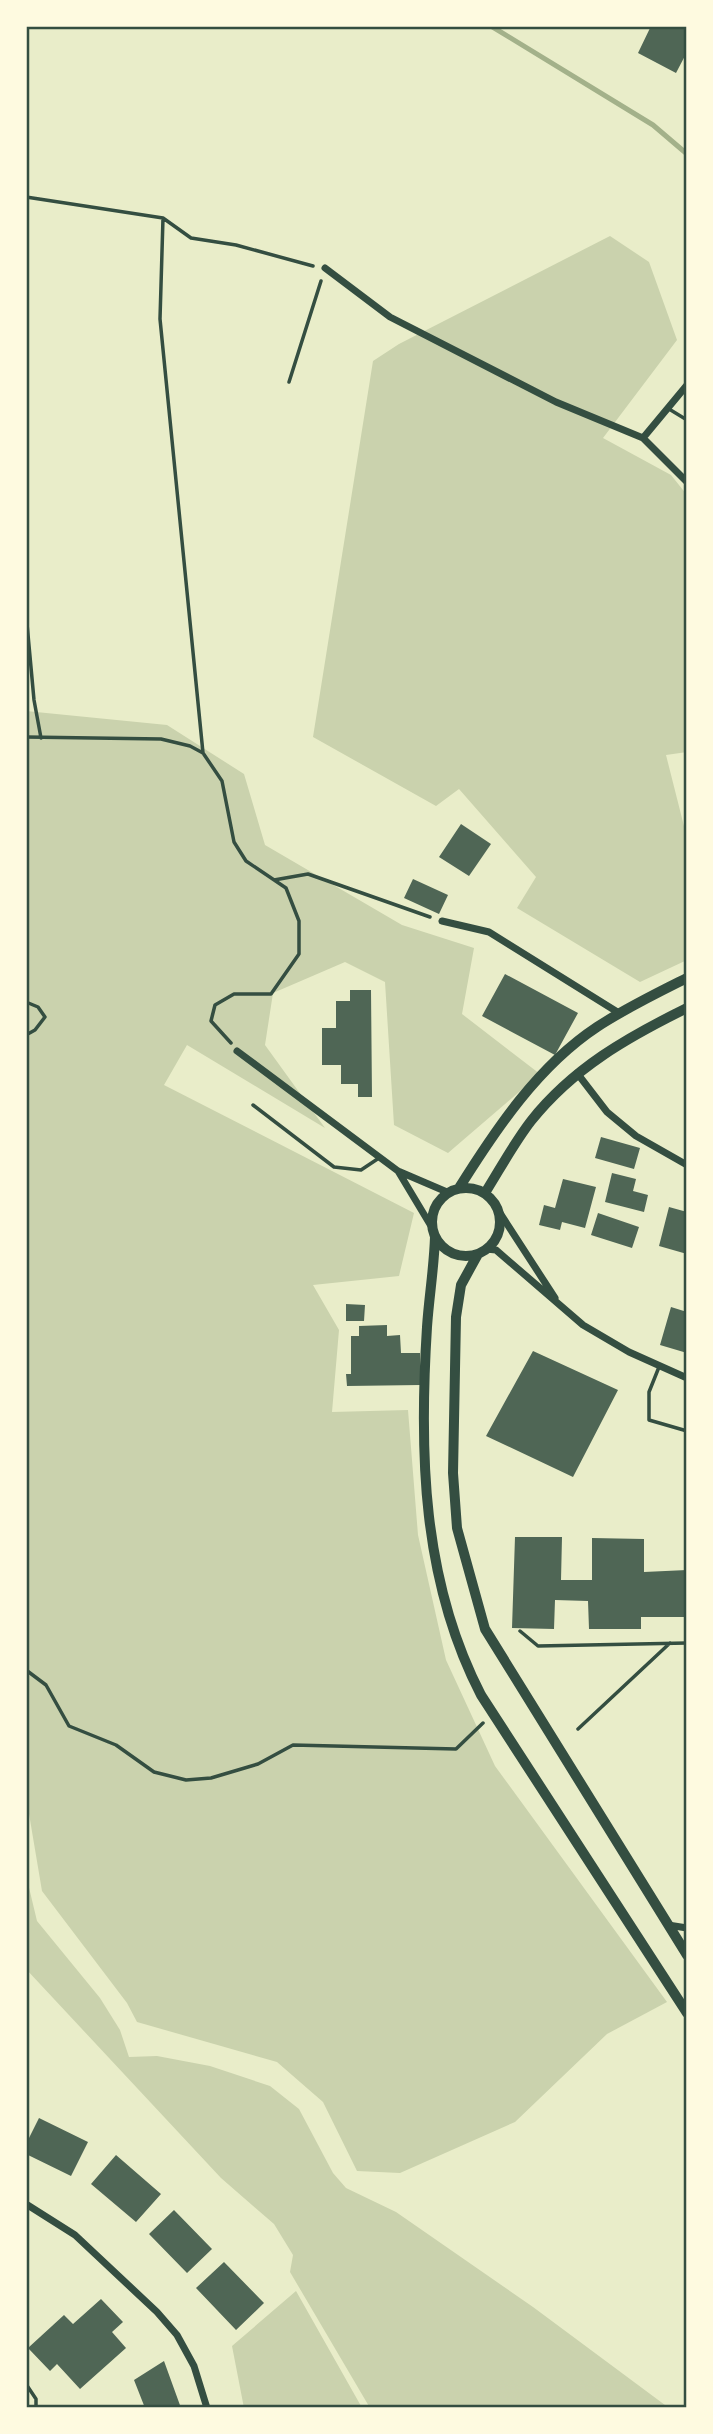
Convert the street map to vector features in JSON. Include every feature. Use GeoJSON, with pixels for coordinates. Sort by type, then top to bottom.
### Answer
{"type":"FeatureCollection","features":[{"type":"Feature","properties":{"kind":"main road"},"geometry":{"type":"LineString","coordinates":[[687,978],[594,1028],[540,1078],[490,1138],[453,1190],[438,1200],[432,1214],[423,1406],[423,1467],[430,1528],[442,1599],[461,1656],[493,1715],[687,2013]]}},
{"type":"Feature","properties":{"kind":"main road"},"geometry":{"type":"LineString","coordinates":[[485,1193],[530,1122],[576,1073],[631,1035],[687,1008]]}},
{"type":"Feature","properties":{"kind":"main road"},"geometry":{"type":"LineString","coordinates":[[453,1190],[469,1187],[485,1193],[498,1210],[498,1232],[482,1251],[461,1285],[453,1406],[457,1528],[468,1571],[492,1640],[687,1955]]}},
{"type":"Feature","properties":{"kind":"main road"},"geometry":{"type":"LineString","coordinates":[[433,1231],[450,1252],[461,1256],[482,1251]]}},
{"type":"Feature","properties":{"kind":"street"},"geometry":{"type":"LineString","coordinates":[[325,268],[390,317],[556,401],[643,438],[687,482]]}},
{"type":"Feature","properties":{"kind":"street"},"geometry":{"type":"LineString","coordinates":[[643,438],[687,384]]}},
{"type":"Feature","properties":{"kind":"street"},"geometry":{"type":"LineString","coordinates":[[442,921],[489,932],[619,1013]]}},
{"type":"Feature","properties":{"kind":"street"},"geometry":{"type":"LineString","coordinates":[[237,1051],[398,1171],[453,1190]]}},
{"type":"Feature","properties":{"kind":"street"},"geometry":{"type":"LineString","coordinates":[[576,1073],[607,1112],[636,1136],[687,1165]]}},
{"type":"Feature","properties":{"kind":"street"},"geometry":{"type":"LineString","coordinates":[[398,1171],[433,1231]]}},
{"type":"Feature","properties":{"kind":"street"},"geometry":{"type":"LineString","coordinates":[[498,1210],[562,1307]]}},
{"type":"Feature","properties":{"kind":"street"},"geometry":{"type":"LineString","coordinates":[[482,1251],[495,1250],[602,1337],[659,1367],[687,1378]]}},
{"type":"Feature","properties":{"kind":"street"},"geometry":{"type":"LineString","coordinates":[[668,1925],[687,1928]]}},
{"type":"Feature","properties":{"kind":"street"},"geometry":{"type":"LineString","coordinates":[[26,2204],[75,2235],[177,2335],[194,2366],[207,2408]]}},
{"type":"Feature","properties":{"kind":"lane"},"geometry":{"type":"LineString","coordinates":[[669,409],[687,420]]}},
{"type":"Feature","properties":{"kind":"lane"},"geometry":{"type":"LineString","coordinates":[[253,1104],[334,1167],[361,1170],[380,1157]]}},
{"type":"Feature","properties":{"kind":"lane"},"geometry":{"type":"LineString","coordinates":[[659,1367],[649,1392],[649,1420],[687,1431]]}},
{"type":"Feature","properties":{"kind":"lane"},"geometry":{"type":"LineString","coordinates":[[520,1632],[526,1640],[538,1646],[687,1643]]}},
{"type":"Feature","properties":{"kind":"lane"},"geometry":{"type":"LineString","coordinates":[[578,1729],[670,1643]]}},
{"type":"Feature","properties":{"kind":"path"},"geometry":{"type":"LineString","coordinates":[[26,197],[163,218],[191,238],[236,245],[325,268],[289,382]]}},
{"type":"Feature","properties":{"kind":"path"},"geometry":{"type":"LineString","coordinates":[[163,218],[160,319],[203,753]]}},
{"type":"Feature","properties":{"kind":"path"},"geometry":{"type":"LineString","coordinates":[[26,613],[34,700],[41,738]]}},
{"type":"Feature","properties":{"kind":"path"},"geometry":{"type":"LineString","coordinates":[[26,737],[162,739],[190,746],[203,753],[222,781],[234,842],[246,861],[286,888],[299,921],[299,954],[271,994],[234,994],[215,1005],[211,1021],[237,1051]]}},
{"type":"Feature","properties":{"kind":"path"},"geometry":{"type":"LineString","coordinates":[[274,881],[307,874],[442,921]]}},
{"type":"Feature","properties":{"kind":"path"},"geometry":{"type":"LineString","coordinates":[[26,1002],[38,1007],[45,1017],[35,1030],[26,1035]]}},
{"type":"Feature","properties":{"kind":"path"},"geometry":{"type":"LineString","coordinates":[[26,1670],[46,1685],[69,1726],[116,1745],[154,1772],[186,1780],[211,1778],[258,1764],[293,1745],[310,1743],[346,1748],[456,1749],[493,1715]]}},
{"type":"Feature","properties":{"kind":"path"},"geometry":{"type":"LineString","coordinates":[[26,2384],[32,2390],[36,2408]]}},
{"type":"Feature","properties":{"kind":"green space"},"geometry":{"type":"Polygon","coordinates":[[[610,236],[649,262],[677,340],[603,438],[671,475],[687,495],[687,752],[666,755],[687,838],[687,960],[640,982],[517,908],[536,877],[459,789],[436,806],[313,737],[373,361],[399,344],[610,236]]]}},
{"type":"Feature","properties":{"kind":"green space"},"geometry":{"type":"Polygon","coordinates":[[[26,711],[167,725],[244,774],[265,845],[402,925],[474,948],[462,1014],[540,1074],[448,1153],[394,1125],[385,982],[345,962],[273,993],[265,1045],[325,1128],[187,1045],[164,1085],[414,1213],[399,1276],[313,1285],[339,1330],[332,1412],[408,1410],[418,1535],[446,1660],[495,1766],[667,2002],[607,2034],[515,2122],[400,2173],[357,2171],[323,2102],[277,2062],[137,2022],[127,2003],[42,1891],[26,1796],[26,711]]]}},
{"type":"Feature","properties":{"kind":"green space"},"geometry":{"type":"Polygon","coordinates":[[[26,1875],[37,1921],[100,1998],[120,2030],[129,2057],[157,2056],[210,2066],[270,2086],[299,2109],[333,2173],[346,2188],[396,2212],[533,2307],[669,2408],[370,2408],[290,2272],[293,2255],[274,2224],[221,2178],[26,1969],[26,1875]]]}},
{"type":"Feature","properties":{"kind":"green space"},"geometry":{"type":"Polygon","coordinates":[[[296,2291],[361,2406],[244,2408],[232,2346],[296,2291]]]}},
{"type":"Feature","properties":{"kind":"building"},"geometry":{"type":"Polygon","coordinates":[[[651,26],[687,26],[687,52],[676,73],[638,53],[651,26]]]}},
{"type":"Feature","properties":{"kind":"building"},"geometry":{"type":"Polygon","coordinates":[[[461,824],[491,844],[469,876],[439,857],[461,824]]]}},
{"type":"Feature","properties":{"kind":"building"},"geometry":{"type":"Polygon","coordinates":[[[413,879],[448,895],[439,914],[404,898],[413,879]]]}},
{"type":"Feature","properties":{"kind":"building"},"geometry":{"type":"Polygon","coordinates":[[[505,974],[578,1013],[555,1055],[482,1016],[505,974]]]}},
{"type":"Feature","properties":{"kind":"building"},"geometry":{"type":"Polygon","coordinates":[[[350,990],[371,990],[372,1097],[358,1097],[358,1084],[341,1084],[341,1065],[322,1065],[322,1028],[336,1028],[336,1001],[350,1001],[350,990]]]}},
{"type":"Feature","properties":{"kind":"building"},"geometry":{"type":"Polygon","coordinates":[[[601,1137],[640,1148],[634,1169],[595,1158],[601,1137]]]}},
{"type":"Feature","properties":{"kind":"building"},"geometry":{"type":"Polygon","coordinates":[[[612,1173],[636,1179],[633,1191],[648,1195],[644,1212],[605,1202],[612,1173]]]}},
{"type":"Feature","properties":{"kind":"building"},"geometry":{"type":"Polygon","coordinates":[[[563,1179],[596,1187],[585,1228],[562,1222],[560,1230],[539,1225],[544,1205],[555,1208],[563,1179]]]}},
{"type":"Feature","properties":{"kind":"building"},"geometry":{"type":"Polygon","coordinates":[[[669,1207],[687,1212],[687,1254],[659,1246],[669,1207]]]}},
{"type":"Feature","properties":{"kind":"building"},"geometry":{"type":"Polygon","coordinates":[[[598,1213],[639,1227],[632,1248],[591,1235],[598,1213]]]}},
{"type":"Feature","properties":{"kind":"building"},"geometry":{"type":"Polygon","coordinates":[[[346,1304],[365,1305],[364,1321],[346,1321],[346,1304]]]}},
{"type":"Feature","properties":{"kind":"building"},"geometry":{"type":"Polygon","coordinates":[[[671,1307],[687,1312],[687,1353],[660,1345],[671,1307]]]}},
{"type":"Feature","properties":{"kind":"building"},"geometry":{"type":"Polygon","coordinates":[[[387,1325],[387,1336],[400,1335],[401,1353],[420,1353],[420,1385],[347,1386],[346,1374],[351,1374],[351,1336],[359,1336],[359,1326],[387,1325]]]}},
{"type":"Feature","properties":{"kind":"building"},"geometry":{"type":"Polygon","coordinates":[[[533,1351],[618,1390],[573,1477],[486,1436],[533,1351]]]}},
{"type":"Feature","properties":{"kind":"building"},"geometry":{"type":"Polygon","coordinates":[[[515,1537],[562,1537],[561,1580],[592,1580],[592,1538],[644,1539],[644,1572],[687,1570],[687,1617],[641,1617],[641,1629],[589,1629],[588,1601],[555,1600],[554,1629],[512,1628],[515,1537]]]}},
{"type":"Feature","properties":{"kind":"building"},"geometry":{"type":"Polygon","coordinates":[[[39,2118],[88,2142],[71,2176],[26,2154],[26,2144],[39,2118]]]}},
{"type":"Feature","properties":{"kind":"building"},"geometry":{"type":"Polygon","coordinates":[[[116,2155],[161,2194],[136,2222],[91,2184],[116,2155]]]}},
{"type":"Feature","properties":{"kind":"building"},"geometry":{"type":"Polygon","coordinates":[[[174,2210],[212,2249],[187,2273],[149,2234],[174,2210]]]}},
{"type":"Feature","properties":{"kind":"building"},"geometry":{"type":"Polygon","coordinates":[[[224,2262],[264,2303],[236,2330],[196,2288],[224,2262]]]}},
{"type":"Feature","properties":{"kind":"building"},"geometry":{"type":"Polygon","coordinates":[[[101,2299],[123,2322],[112,2332],[126,2348],[80,2389],[57,2364],[50,2371],[28,2348],[64,2315],[73,2324],[101,2299]]]}},
{"type":"Feature","properties":{"kind":"building"},"geometry":{"type":"Polygon","coordinates":[[[164,2361],[181,2408],[145,2408],[134,2380],[164,2361]]]}},
{"type":"Feature","properties":{"kind":"waterway"},"geometry":{"type":"LineString","coordinates":[[491,26],[653,125],[687,154]]}}]}
